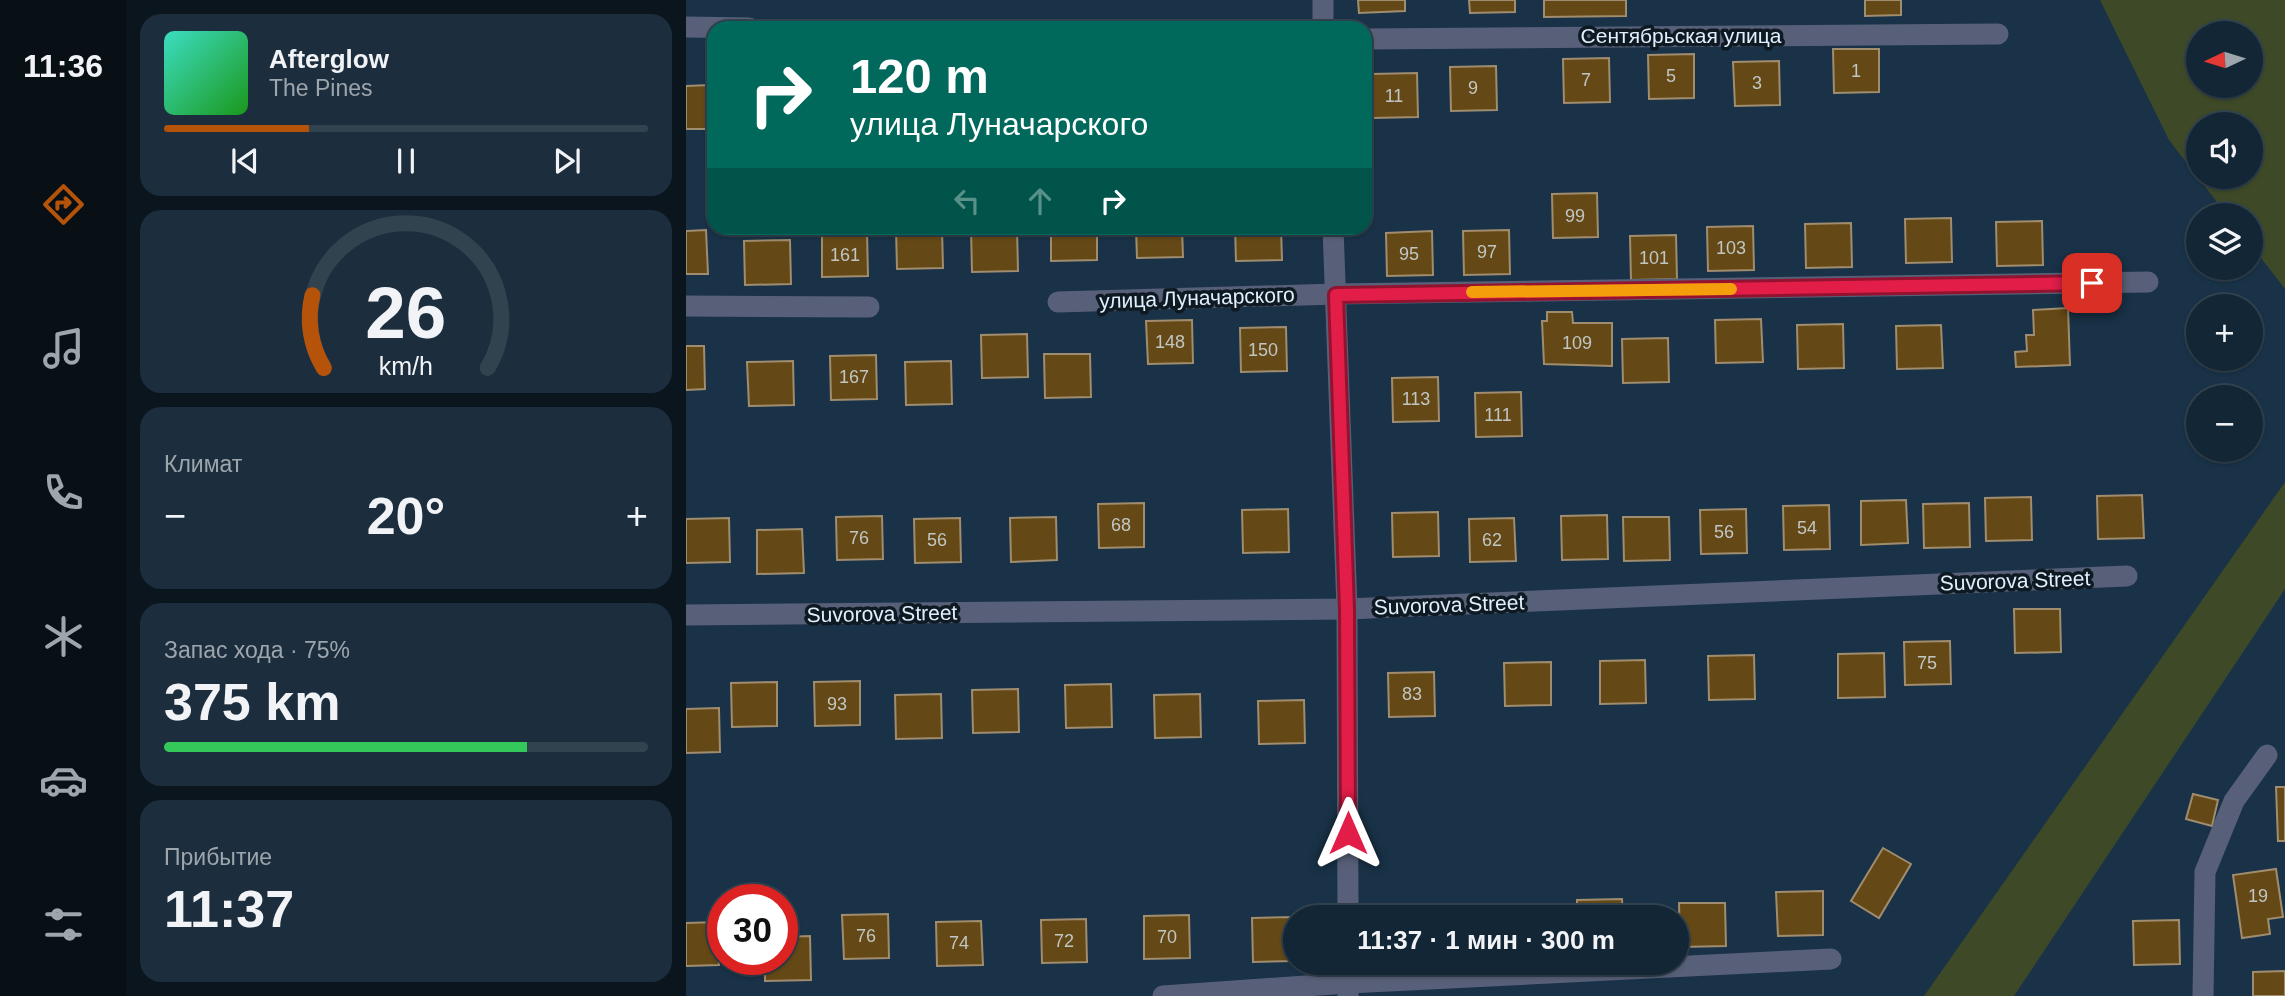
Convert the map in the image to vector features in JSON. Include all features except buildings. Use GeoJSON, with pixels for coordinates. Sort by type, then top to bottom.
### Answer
{"type":"FeatureCollection","features":[{"type":"Feature","properties":{"kind":"street"},"geometry":{"type":"LineString","coordinates":[[1323,0],[1323,21]]}},
{"type":"Feature","properties":{"kind":"street"},"geometry":{"type":"LineString","coordinates":[[686,27],[707,27]]}},
{"type":"Feature","properties":{"kind":"street","name":"Сентябрьская улица"},"geometry":{"type":"LineString","coordinates":[[1372,38],[1998,34]]}},
{"type":"Feature","properties":{"kind":"street"},"geometry":{"type":"LineString","coordinates":[[1333,235],[1347,610],[1348,905]]}},
{"type":"Feature","properties":{"kind":"street","name":"улица Луначарского"},"geometry":{"type":"LineString","coordinates":[[1058,302],[2148,282]]}},
{"type":"Feature","properties":{"kind":"street"},"geometry":{"type":"LineString","coordinates":[[686,306],[869,307]]}},
{"type":"Feature","properties":{"kind":"street","name":"Suvorova Street"},"geometry":{"type":"LineString","coordinates":[[686,615],[1347,610],[2127,576]]}},
{"type":"Feature","properties":{"kind":"street"},"geometry":{"type":"LineString","coordinates":[[2203,996],[2205,872],[2234,801],[2267,755]]}},
{"type":"Feature","properties":{"kind":"street"},"geometry":{"type":"LineString","coordinates":[[1163,996],[1348,980],[1831,959]]}},
{"type":"Feature","properties":{"kind":"green space"},"geometry":{"type":"Polygon","coordinates":[[[2100,0],[2285,0],[2285,289],[2263,261],[2263,203],[2218,203],[2207,189],[2263,189],[2263,112],[2186,112],[2186,162],[2169,140],[2100,0]]]}},
{"type":"Feature","properties":{"kind":"green space"},"geometry":{"type":"Polygon","coordinates":[[[2285,482],[2285,589],[2014,996],[1924,996],[2285,482]]]}},
{"type":"Feature","properties":{"kind":"slow traffic"},"geometry":{"type":"LineString","coordinates":[[1472,292],[1731,289]]}},
{"type":"Feature","properties":{"kind":"route"},"geometry":{"type":"LineString","coordinates":[[1348,833],[1347,610],[1336,295],[2092,283]]}}]}
